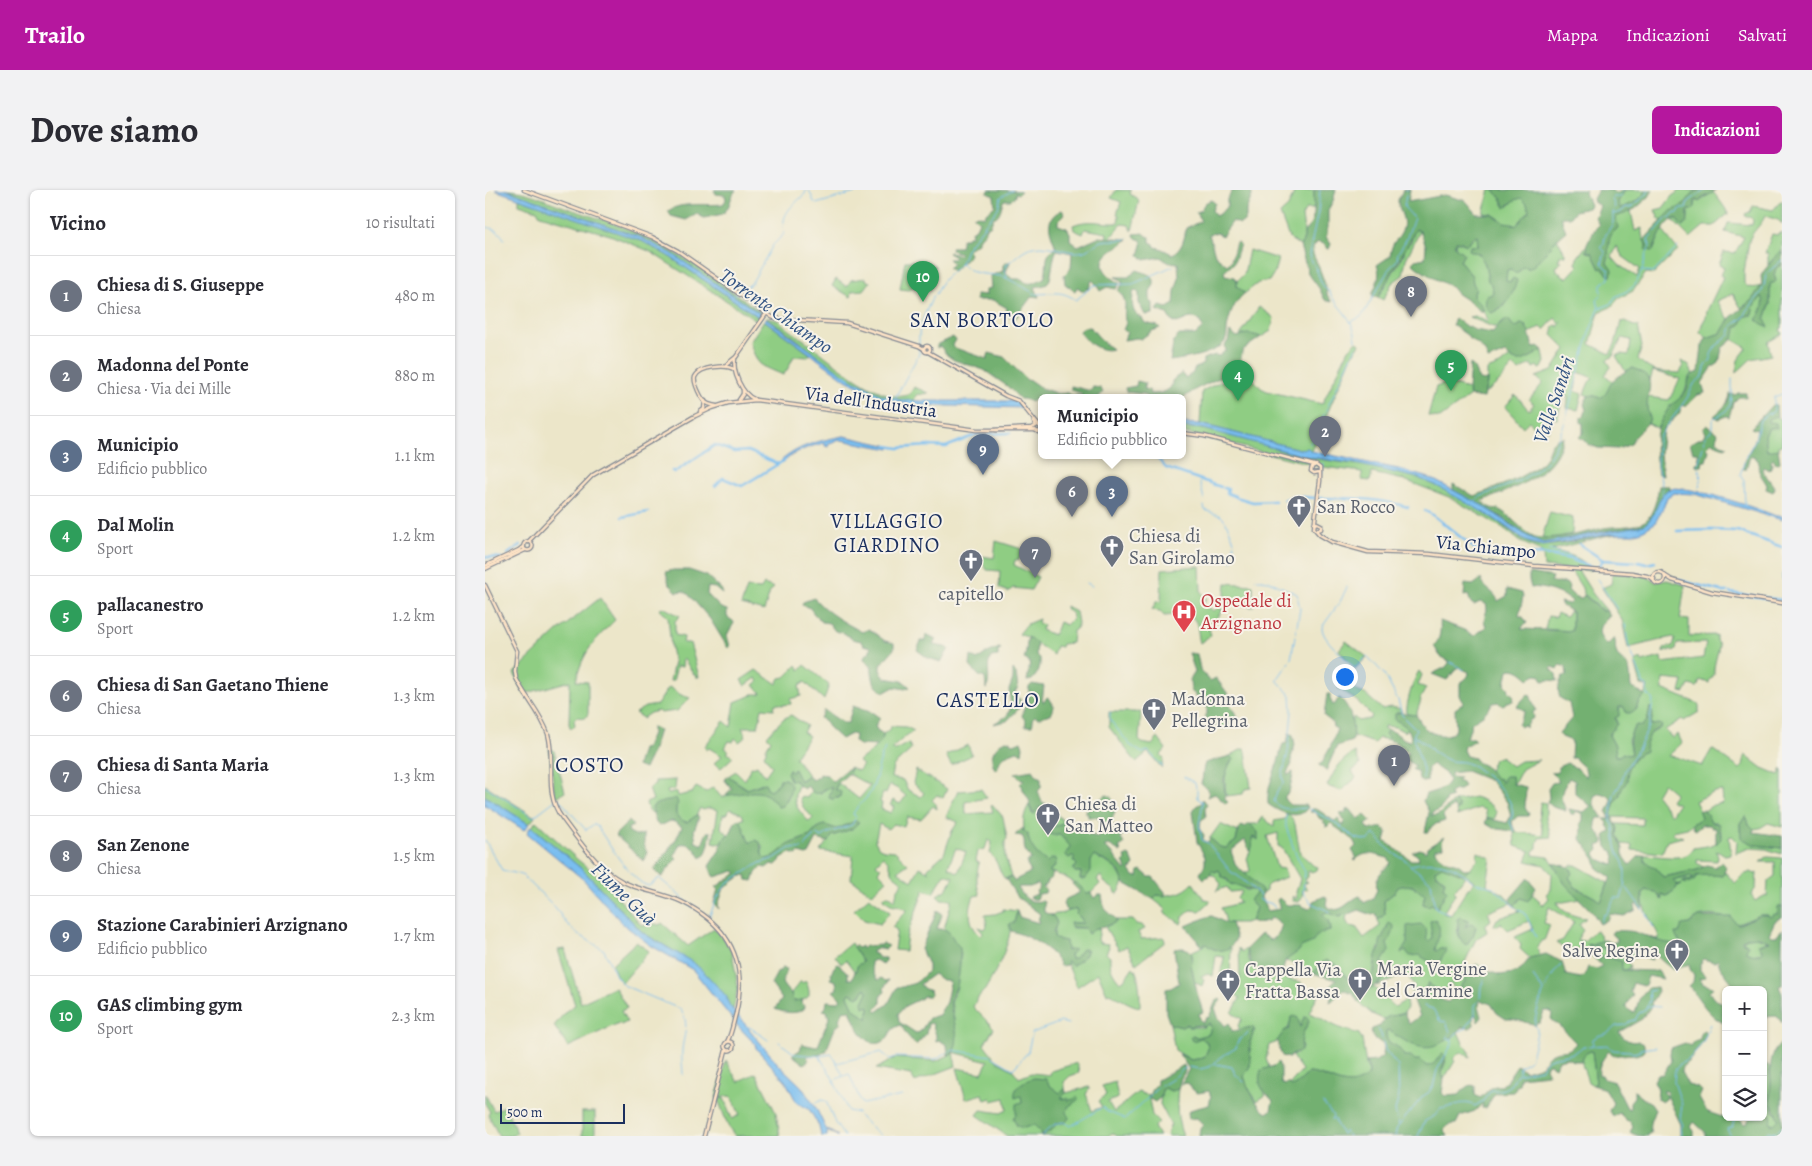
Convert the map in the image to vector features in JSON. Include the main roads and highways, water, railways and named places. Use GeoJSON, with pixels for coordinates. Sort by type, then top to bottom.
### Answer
{"type":"FeatureCollection","features":[{"type":"Feature","properties":{"kind":"main road"},"geometry":{"type":"LineString","coordinates":[[524,190],[652,237],[678,251],[766,314],[781,319],[847,322],[924,348],[929,347],[929,351],[933,355],[1021,403],[1038,426]]}},
{"type":"Feature","properties":{"kind":"main road"},"geometry":{"type":"LineString","coordinates":[[724,366],[735,358],[766,314]]}},
{"type":"Feature","properties":{"kind":"main road"},"geometry":{"type":"LineString","coordinates":[[924,348],[925,352],[929,351]]}},
{"type":"Feature","properties":{"kind":"main road"},"geometry":{"type":"LineString","coordinates":[[735,358],[735,370],[743,390],[749,397],[756,400]]}},
{"type":"Feature","properties":{"kind":"main road"},"geometry":{"type":"LineString","coordinates":[[718,406],[711,405],[705,401],[695,382],[695,377],[702,371],[724,366],[735,370]]}},
{"type":"Feature","properties":{"kind":"main road"},"geometry":{"type":"LineString","coordinates":[[738,401],[743,394],[743,390]]}},
{"type":"Feature","properties":{"kind":"main road","name":"Via dell'Industria"},"geometry":{"type":"LineString","coordinates":[[530,542],[593,474],[695,416],[718,406],[738,401],[756,400],[982,430],[1038,428]]}},
{"type":"Feature","properties":{"kind":"main road","name":"Via dell'Industria"},"geometry":{"type":"LineString","coordinates":[[695,416],[704,409],[705,401]]}},
{"type":"Feature","properties":{"kind":"main road"},"geometry":{"type":"LineString","coordinates":[[1027,428],[1032,424],[1031,417]]}},
{"type":"Feature","properties":{"kind":"main road","name":"Via dell'Industria"},"geometry":{"type":"LineString","coordinates":[[982,430],[1038,428]]}},
{"type":"Feature","properties":{"kind":"main road"},"geometry":{"type":"LineString","coordinates":[[1186,434],[1204,436],[1319,466],[1320,480],[1314,528],[1316,530],[1321,528]]}},
{"type":"Feature","properties":{"kind":"main road"},"geometry":{"type":"LineString","coordinates":[[1306,463],[1320,480]]}},
{"type":"Feature","properties":{"kind":"main road"},"geometry":{"type":"LineString","coordinates":[[1311,470],[1314,465]]}},
{"type":"Feature","properties":{"kind":"main road"},"geometry":{"type":"LineString","coordinates":[[1315,474],[1319,472]]}},
{"type":"Feature","properties":{"kind":"main road"},"geometry":{"type":"LineString","coordinates":[[1315,515],[1325,538]]}},
{"type":"Feature","properties":{"kind":"main road"},"geometry":{"type":"LineString","coordinates":[[1314,524],[1318,523]]}},
{"type":"Feature","properties":{"kind":"main road","name":"Via Chiampo"},"geometry":{"type":"LineString","coordinates":[[1316,530],[1325,538],[1342,546],[1368,552],[1429,554],[1647,576]]}},
{"type":"Feature","properties":{"kind":"main road"},"geometry":{"type":"LineString","coordinates":[[485,568],[525,548],[530,542],[533,547],[531,550],[525,548]]}},
{"type":"Feature","properties":{"kind":"main road"},"geometry":{"type":"LineString","coordinates":[[1647,576],[1660,572],[1672,580],[1720,593],[1782,603]]}},
{"type":"Feature","properties":{"kind":"main road"},"geometry":{"type":"LineString","coordinates":[[1653,579],[1655,574]]}},
{"type":"Feature","properties":{"kind":"main road"},"geometry":{"type":"LineString","coordinates":[[1664,575],[1664,581]]}},
{"type":"Feature","properties":{"kind":"main road"},"geometry":{"type":"LineString","coordinates":[[1647,576],[1659,584],[1672,580]]}},
{"type":"Feature","properties":{"kind":"main road"},"geometry":{"type":"LineString","coordinates":[[485,587],[517,651],[516,678],[541,719],[548,735],[551,793],[558,814],[614,877],[639,888],[681,901],[701,913],[725,937],[736,957],[741,978],[738,1005],[731,1033],[724,1046],[726,1050],[725,1058],[704,1136]]}},
{"type":"Feature","properties":{"kind":"main road"},"geometry":{"type":"LineString","coordinates":[[725,1058],[733,1046],[731,1033]]}},
{"type":"Feature","properties":{"kind":"main road"},"geometry":{"type":"LineString","coordinates":[[726,1050],[731,1050]]}},
{"type":"Feature","properties":{"kind":"water"},"geometry":{"type":"Polygon","coordinates":[[[495,190],[506,190],[640,237],[671,253],[762,315],[760,318],[670,257],[642,241],[495,190]]]}},
{"type":"Feature","properties":{"kind":"water"},"geometry":{"type":"Polygon","coordinates":[[[766,318],[846,376],[881,395],[900,400],[1017,401],[1023,408],[914,405],[884,400],[846,380],[764,320],[766,318]]]}},
{"type":"Feature","properties":{"kind":"water"},"geometry":{"type":"Polygon","coordinates":[[[1186,423],[1200,424],[1299,449],[1308,448],[1311,451],[1398,469],[1432,479],[1485,507],[1527,536],[1543,543],[1644,525],[1652,517],[1664,493],[1674,488],[1687,489],[1720,497],[1776,516],[1782,516],[1782,520],[1695,494],[1674,493],[1667,497],[1655,523],[1642,531],[1633,534],[1609,534],[1543,546],[1528,542],[1493,518],[1435,485],[1418,478],[1356,464],[1303,456],[1204,429],[1186,427],[1186,423]]]}},
{"type":"Feature","properties":{"kind":"water"},"geometry":{"type":"Polygon","coordinates":[[[844,436],[890,446],[890,449],[841,440],[829,443],[828,447],[825,446],[825,443],[809,447],[784,462],[781,461],[803,447],[819,441],[844,436]]]}},
{"type":"Feature","properties":{"kind":"water"},"geometry":{"type":"Polygon","coordinates":[[[485,796],[529,824],[524,830],[485,805],[485,796]]]}},
{"type":"Feature","properties":{"kind":"water"},"geometry":{"type":"Polygon","coordinates":[[[531,826],[583,870],[643,933],[694,963],[705,973],[727,997],[730,1006],[778,1064],[801,1086],[816,1108],[826,1129],[838,1136],[827,1131],[827,1136],[821,1136],[819,1126],[809,1109],[797,1103],[786,1082],[693,970],[650,945],[623,924],[584,880],[527,833],[531,826]]]}},
{"type":"Feature","properties":{"kind":"waterway"},"geometry":{"type":"LineString","coordinates":[[733,295],[751,284],[773,245],[784,234],[785,216],[805,194],[806,190]]}},
{"type":"Feature","properties":{"kind":"waterway"},"geometry":{"type":"LineString","coordinates":[[809,190],[816,204],[865,190]]}},
{"type":"Feature","properties":{"kind":"waterway"},"geometry":{"type":"LineString","coordinates":[[935,294],[943,280],[961,263],[966,249],[998,208],[1001,197],[1012,190]]}},
{"type":"Feature","properties":{"kind":"waterway"},"geometry":{"type":"LineString","coordinates":[[1320,190],[1318,212],[1309,255],[1322,285],[1327,290]]}},
{"type":"Feature","properties":{"kind":"waterway"},"geometry":{"type":"LineString","coordinates":[[1351,322],[1362,316],[1389,269],[1397,260],[1398,253],[1406,240],[1414,218],[1404,207],[1407,190]]}},
{"type":"Feature","properties":{"kind":"waterway","name":"Valle Sandri"},"geometry":{"type":"LineString","coordinates":[[1601,292],[1601,284],[1609,279],[1609,270],[1602,263],[1605,252],[1601,247],[1613,223],[1615,207],[1612,199],[1613,197],[1620,197],[1623,190]]}},
{"type":"Feature","properties":{"kind":"waterway"},"geometry":{"type":"LineString","coordinates":[[1613,214],[1621,212],[1626,207],[1631,208],[1648,193],[1648,190]]}},
{"type":"Feature","properties":{"kind":"waterway"},"geometry":{"type":"LineString","coordinates":[[1600,308],[1611,304],[1615,297],[1635,285],[1642,271],[1650,246],[1648,240],[1667,218],[1678,213],[1680,209],[1686,209],[1688,202],[1705,190]]}},
{"type":"Feature","properties":{"kind":"waterway"},"geometry":{"type":"LineString","coordinates":[[485,227],[496,230],[504,239]]}},
{"type":"Feature","properties":{"kind":"waterway"},"geometry":{"type":"LineString","coordinates":[[1007,278],[1005,271],[1007,264],[1020,253],[1035,246],[1082,252],[1102,241],[1129,238]]}},
{"type":"Feature","properties":{"kind":"waterway"},"geometry":{"type":"LineString","coordinates":[[1642,271],[1654,272],[1678,247]]}},
{"type":"Feature","properties":{"kind":"waterway"},"geometry":{"type":"LineString","coordinates":[[1662,485],[1657,466],[1658,438],[1687,398],[1694,384],[1703,376],[1706,364],[1711,360],[1711,354],[1716,346],[1730,335],[1732,326],[1744,317],[1761,293],[1766,274],[1782,260]]}},
{"type":"Feature","properties":{"kind":"waterway"},"geometry":{"type":"LineString","coordinates":[[961,263],[969,270],[981,274],[1004,277],[1035,294],[1060,293],[1076,300],[1094,285],[1133,284],[1173,266]]}},
{"type":"Feature","properties":{"kind":"waterway"},"geometry":{"type":"LineString","coordinates":[[1328,290],[1349,319],[1355,332],[1356,340]]}},
{"type":"Feature","properties":{"kind":"waterway","name":"Valle Sandri"},"geometry":{"type":"LineString","coordinates":[[1475,503],[1479,497],[1519,481],[1534,472],[1548,460],[1553,452],[1565,422],[1589,333],[1599,308],[1597,300],[1601,295]]}},
{"type":"Feature","properties":{"kind":"waterway"},"geometry":{"type":"LineString","coordinates":[[919,344],[919,331],[933,296]]}},
{"type":"Feature","properties":{"kind":"waterway"},"geometry":{"type":"LineString","coordinates":[[1310,444],[1357,345]]}},
{"type":"Feature","properties":{"kind":"waterway"},"geometry":{"type":"LineString","coordinates":[[895,398],[919,354],[919,348]]}},
{"type":"Feature","properties":{"kind":"waterway","name":"Torrente Chiampo"},"geometry":{"type":"LineString","coordinates":[[843,374],[852,380]]}},
{"type":"Feature","properties":{"kind":"waterway"},"geometry":{"type":"LineString","coordinates":[[1714,418],[1726,411],[1731,403],[1732,379]]}},
{"type":"Feature","properties":{"kind":"waterway"},"geometry":{"type":"LineString","coordinates":[[1745,506],[1744,481],[1740,475],[1746,456],[1755,440],[1760,420],[1767,414],[1772,413],[1774,410],[1774,397],[1782,394]]}},
{"type":"Feature","properties":{"kind":"waterway"},"geometry":{"type":"LineString","coordinates":[[1713,419],[1713,428]]}},
{"type":"Feature","properties":{"kind":"waterway"},"geometry":{"type":"LineString","coordinates":[[1699,488],[1701,478],[1698,465],[1706,435],[1712,430]]}},
{"type":"Feature","properties":{"kind":"waterway"},"geometry":{"type":"LineString","coordinates":[[975,435],[1010,433]]}},
{"type":"Feature","properties":{"kind":"waterway"},"geometry":{"type":"LineString","coordinates":[[887,446],[899,448],[946,447],[973,436]]}},
{"type":"Feature","properties":{"kind":"waterway"},"geometry":{"type":"LineString","coordinates":[[672,471],[675,472],[715,445],[734,452],[748,451],[778,464]]}},
{"type":"Feature","properties":{"kind":"waterway"},"geometry":{"type":"LineString","coordinates":[[1158,459],[1166,468],[1210,483]]}},
{"type":"Feature","properties":{"kind":"waterway"},"geometry":{"type":"LineString","coordinates":[[715,486],[723,478],[742,486],[785,460]]}},
{"type":"Feature","properties":{"kind":"waterway"},"geometry":{"type":"LineString","coordinates":[[1321,474],[1323,463]]}},
{"type":"Feature","properties":{"kind":"waterway"},"geometry":{"type":"LineString","coordinates":[[1199,479],[1204,499]]}},
{"type":"Feature","properties":{"kind":"waterway"},"geometry":{"type":"LineString","coordinates":[[1212,484],[1221,487]]}},
{"type":"Feature","properties":{"kind":"waterway"},"geometry":{"type":"LineString","coordinates":[[1224,488],[1228,489],[1227,493],[1235,496]]}},
{"type":"Feature","properties":{"kind":"waterway"},"geometry":{"type":"LineString","coordinates":[[1662,488],[1663,495]]}},
{"type":"Feature","properties":{"kind":"waterway"},"geometry":{"type":"LineString","coordinates":[[1284,500],[1292,496],[1315,498]]}},
{"type":"Feature","properties":{"kind":"waterway"},"geometry":{"type":"LineString","coordinates":[[1236,497],[1253,502],[1275,501]]}},
{"type":"Feature","properties":{"kind":"waterway"},"geometry":{"type":"LineString","coordinates":[[1320,498],[1375,500],[1408,507]]}},
{"type":"Feature","properties":{"kind":"waterway"},"geometry":{"type":"LineString","coordinates":[[1204,506],[1205,510],[1221,516],[1225,520]]}},
{"type":"Feature","properties":{"kind":"waterway"},"geometry":{"type":"LineString","coordinates":[[1425,511],[1433,515],[1479,552],[1483,553]]}},
{"type":"Feature","properties":{"kind":"waterway"},"geometry":{"type":"LineString","coordinates":[[622,517],[648,512]]}},
{"type":"Feature","properties":{"kind":"waterway"},"geometry":{"type":"LineString","coordinates":[[1226,522],[1234,541]]}},
{"type":"Feature","properties":{"kind":"waterway"},"geometry":{"type":"LineString","coordinates":[[1677,531],[1737,531],[1782,547]]}},
{"type":"Feature","properties":{"kind":"waterway"},"geometry":{"type":"LineString","coordinates":[[1232,562],[1234,544]]}},
{"type":"Feature","properties":{"kind":"waterway"},"geometry":{"type":"LineString","coordinates":[[1579,544],[1603,560]]}},
{"type":"Feature","properties":{"kind":"waterway"},"geometry":{"type":"LineString","coordinates":[[508,554],[521,545]]}},
{"type":"Feature","properties":{"kind":"waterway"},"geometry":{"type":"LineString","coordinates":[[1548,550],[1564,554],[1589,565],[1591,568]]}},
{"type":"Feature","properties":{"kind":"waterway"},"geometry":{"type":"LineString","coordinates":[[1490,555],[1511,557],[1543,554],[1571,559],[1589,567]]}},
{"type":"Feature","properties":{"kind":"waterway"},"geometry":{"type":"LineString","coordinates":[[485,557],[501,558]]}},
{"type":"Feature","properties":{"kind":"waterway"},"geometry":{"type":"LineString","coordinates":[[1591,567],[1597,568],[1603,560],[1635,562]]}},
{"type":"Feature","properties":{"kind":"waterway"},"geometry":{"type":"LineString","coordinates":[[1638,562],[1647,564],[1655,562]]}},
{"type":"Feature","properties":{"kind":"waterway"},"geometry":{"type":"LineString","coordinates":[[1782,574],[1782,579]]}},
{"type":"Feature","properties":{"kind":"waterway"},"geometry":{"type":"LineString","coordinates":[[1255,579],[1268,581]]}},
{"type":"Feature","properties":{"kind":"waterway"},"geometry":{"type":"LineString","coordinates":[[1597,579],[1617,609]]}},
{"type":"Feature","properties":{"kind":"waterway"},"geometry":{"type":"LineString","coordinates":[[1678,580],[1721,591]]}},
{"type":"Feature","properties":{"kind":"waterway"},"geometry":{"type":"LineString","coordinates":[[1269,581],[1297,594],[1298,597]]}},
{"type":"Feature","properties":{"kind":"waterway"},"geometry":{"type":"LineString","coordinates":[[1087,583],[1092,586]]}},
{"type":"Feature","properties":{"kind":"waterway"},"geometry":{"type":"LineString","coordinates":[[1347,587],[1340,602],[1322,627],[1323,632],[1330,643],[1355,668],[1367,656]]}},
{"type":"Feature","properties":{"kind":"waterway"},"geometry":{"type":"LineString","coordinates":[[1730,593],[1782,600]]}},
{"type":"Feature","properties":{"kind":"waterway"},"geometry":{"type":"LineString","coordinates":[[1291,659],[1300,609],[1298,599]]}},
{"type":"Feature","properties":{"kind":"waterway"},"geometry":{"type":"LineString","coordinates":[[1625,624],[1628,644],[1643,684],[1647,686]]}},
{"type":"Feature","properties":{"kind":"waterway"},"geometry":{"type":"LineString","coordinates":[[1368,657],[1384,674],[1398,700],[1402,715],[1416,729],[1413,737],[1423,769],[1423,778]]}},
{"type":"Feature","properties":{"kind":"waterway"},"geometry":{"type":"LineString","coordinates":[[1289,662],[1277,680],[1291,696],[1292,711],[1288,752],[1282,777],[1284,782],[1277,791],[1274,801],[1284,808],[1306,808]]}},
{"type":"Feature","properties":{"kind":"waterway"},"geometry":{"type":"LineString","coordinates":[[1450,662],[1464,670]]}},
{"type":"Feature","properties":{"kind":"waterway"},"geometry":{"type":"LineString","coordinates":[[1601,922],[1603,915],[1606,914],[1615,898],[1621,898],[1624,890],[1625,869],[1617,850],[1614,828],[1610,819],[1614,794],[1649,726],[1653,701],[1647,695],[1647,687]]}},
{"type":"Feature","properties":{"kind":"waterway"},"geometry":{"type":"LineString","coordinates":[[1110,712],[1110,720],[1130,745],[1142,753],[1148,751],[1163,767]]}},
{"type":"Feature","properties":{"kind":"waterway"},"geometry":{"type":"LineString","coordinates":[[1414,736],[1446,759],[1474,766],[1492,780]]}},
{"type":"Feature","properties":{"kind":"waterway"},"geometry":{"type":"LineString","coordinates":[[856,817],[853,814],[872,789],[885,748]]}},
{"type":"Feature","properties":{"kind":"waterway"},"geometry":{"type":"LineString","coordinates":[[1184,777],[1195,783],[1196,788]]}},
{"type":"Feature","properties":{"kind":"waterway"},"geometry":{"type":"LineString","coordinates":[[1494,781],[1509,800],[1513,811],[1510,822],[1514,831]]}},
{"type":"Feature","properties":{"kind":"waterway","name":"Fiume Guà"},"geometry":{"type":"LineString","coordinates":[[485,786],[533,817],[558,798],[586,830],[594,824],[597,826],[620,861],[635,878],[649,886],[659,878],[694,908]]}},
{"type":"Feature","properties":{"kind":"waterway"},"geometry":{"type":"LineString","coordinates":[[1197,790],[1197,798],[1203,802],[1199,825],[1202,840],[1208,843],[1231,872],[1259,894],[1260,900],[1272,904],[1275,908]]}},
{"type":"Feature","properties":{"kind":"waterway"},"geometry":{"type":"LineString","coordinates":[[1309,809],[1336,823],[1355,838],[1368,841],[1374,834],[1376,835],[1390,850],[1403,858],[1431,882],[1436,908],[1449,914]]}},
{"type":"Feature","properties":{"kind":"waterway"},"geometry":{"type":"LineString","coordinates":[[1286,815],[1286,827],[1305,872],[1303,892],[1311,903],[1331,912]]}},
{"type":"Feature","properties":{"kind":"waterway"},"geometry":{"type":"LineString","coordinates":[[709,917],[717,898],[727,883],[790,848],[801,849],[816,834],[822,837],[852,825],[855,819]]}},
{"type":"Feature","properties":{"kind":"waterway"},"geometry":{"type":"LineString","coordinates":[[485,840],[502,870],[522,875],[555,907],[566,923],[578,934],[604,950],[616,976],[625,986],[680,1009],[686,1025],[682,1054],[683,1075]]}},
{"type":"Feature","properties":{"kind":"waterway"},"geometry":{"type":"LineString","coordinates":[[1412,865],[1437,863],[1453,867],[1473,882]]}},
{"type":"Feature","properties":{"kind":"waterway"},"geometry":{"type":"LineString","coordinates":[[1476,883],[1493,887],[1517,909],[1525,913],[1536,937]]}},
{"type":"Feature","properties":{"kind":"waterway"},"geometry":{"type":"LineString","coordinates":[[1627,888],[1645,913]]}},
{"type":"Feature","properties":{"kind":"waterway"},"geometry":{"type":"LineString","coordinates":[[1646,914],[1654,928]]}},
{"type":"Feature","properties":{"kind":"waterway"},"geometry":{"type":"LineString","coordinates":[[1519,1072],[1520,1066],[1531,1058],[1537,1031],[1535,1025],[1536,1015],[1541,999],[1552,976],[1561,965]]}},
{"type":"Feature","properties":{"kind":"waterway"},"geometry":{"type":"LineString","coordinates":[[1533,976],[1543,990]]}},
{"type":"Feature","properties":{"kind":"waterway"},"geometry":{"type":"LineString","coordinates":[[1460,1031],[1467,1028],[1466,1026],[1475,1015],[1475,1005],[1480,999],[1481,986],[1484,979]]}},
{"type":"Feature","properties":{"kind":"waterway"},"geometry":{"type":"LineString","coordinates":[[1646,1007],[1650,1001],[1649,991],[1654,990]]}},
{"type":"Feature","properties":{"kind":"waterway"},"geometry":{"type":"LineString","coordinates":[[1424,1006],[1433,1009],[1440,1021],[1446,1022]]}},
{"type":"Feature","properties":{"kind":"waterway"},"geometry":{"type":"LineString","coordinates":[[1418,1136],[1425,1121],[1436,1115],[1440,1109],[1463,1103],[1475,1106],[1483,1101],[1491,1090],[1501,1090],[1507,1087],[1513,1082],[1517,1074],[1541,1069],[1545,1062],[1552,1058],[1568,1055],[1583,1046],[1590,1047],[1593,1044],[1593,1039],[1608,1033],[1616,1026],[1625,1025],[1635,1020],[1639,1013],[1644,1011],[1647,1006],[1660,1007]]}},
{"type":"Feature","properties":{"kind":"waterway"},"geometry":{"type":"LineString","coordinates":[[952,1050],[991,1056],[1013,1069],[1028,1052],[1032,1033],[1061,1022],[1068,1024]]}},
{"type":"Feature","properties":{"kind":"waterway"},"geometry":{"type":"LineString","coordinates":[[1395,1136],[1397,1128],[1423,1096],[1433,1087],[1437,1070],[1452,1044],[1452,1040],[1448,1039],[1450,1032],[1447,1024]]}},
{"type":"Feature","properties":{"kind":"waterway"},"geometry":{"type":"LineString","coordinates":[[1682,1136],[1681,1128],[1683,1125],[1680,1119],[1682,1105],[1674,1082],[1675,1070],[1697,1050],[1704,1040],[1710,1024]]}},
{"type":"Feature","properties":{"kind":"waterway"},"geometry":{"type":"LineString","coordinates":[[746,1026],[768,1040]]}},
{"type":"Feature","properties":{"kind":"waterway"},"geometry":{"type":"LineString","coordinates":[[1378,1029],[1385,1050],[1398,1066],[1399,1096],[1395,1111],[1399,1125]]}},
{"type":"Feature","properties":{"kind":"waterway"},"geometry":{"type":"LineString","coordinates":[[1189,1067],[1200,1069],[1209,1067],[1219,1058],[1236,1048],[1238,1041],[1249,1032]]}},
{"type":"Feature","properties":{"kind":"waterway"},"geometry":{"type":"LineString","coordinates":[[1452,1039],[1458,1032]]}},
{"type":"Feature","properties":{"kind":"waterway"},"geometry":{"type":"LineString","coordinates":[[779,1042],[795,1054],[819,1056],[831,1075],[848,1111],[858,1113]]}},
{"type":"Feature","properties":{"kind":"waterway"},"geometry":{"type":"LineString","coordinates":[[1592,1046],[1607,1045],[1613,1050],[1630,1051],[1633,1053],[1640,1051],[1640,1049],[1656,1047]]}},
{"type":"Feature","properties":{"kind":"waterway"},"geometry":{"type":"LineString","coordinates":[[819,1056],[832,1054],[837,1063],[881,1052],[890,1059],[896,1057],[936,1059],[951,1050]]}},
{"type":"Feature","properties":{"kind":"waterway"},"geometry":{"type":"LineString","coordinates":[[837,1063],[843,1075]]}},
{"type":"Feature","properties":{"kind":"waterway"},"geometry":{"type":"LineString","coordinates":[[1216,1064],[1232,1067],[1235,1074],[1244,1082]]}},
{"type":"Feature","properties":{"kind":"waterway"},"geometry":{"type":"LineString","coordinates":[[1103,1107],[1106,1111],[1125,1119],[1154,1091],[1186,1068]]}},
{"type":"Feature","properties":{"kind":"waterway"},"geometry":{"type":"LineString","coordinates":[[834,1080],[849,1074],[862,1104],[902,1096]]}},
{"type":"Feature","properties":{"kind":"waterway"},"geometry":{"type":"LineString","coordinates":[[813,1104],[822,1100],[826,1101],[835,1123],[844,1136]]}},
{"type":"Feature","properties":{"kind":"waterway"},"geometry":{"type":"LineString","coordinates":[[1323,1103],[1333,1116],[1332,1119],[1336,1120],[1335,1122],[1342,1134],[1345,1131],[1349,1136]]}},
{"type":"Feature","properties":{"kind":"waterway"},"geometry":{"type":"LineString","coordinates":[[1043,1136],[1054,1125],[1064,1122],[1071,1126],[1101,1108]]}},
{"type":"Feature","properties":{"kind":"waterway"},"geometry":{"type":"LineString","coordinates":[[859,1116],[881,1136]]}},
{"type":"Feature","properties":{"kind":"waterway"},"geometry":{"type":"LineString","coordinates":[[1731,1136],[1727,1129],[1732,1128],[1734,1121]]}},
{"type":"Feature","properties":{"kind":"waterway"},"geometry":{"type":"LineString","coordinates":[[1772,1132],[1777,1131],[1782,1126]]}},
{"type":"Feature","properties":{"kind":"waterway"},"geometry":{"type":"LineString","coordinates":[[1753,1136],[1764,1135],[1769,1131],[1778,1136]]}},
{"type":"Feature","properties":{"kind":"place","name":"GAS climbing gym"},"geometry":{"type":"Point","coordinates":[923,302]}},
{"type":"Feature","properties":{"kind":"place","name":"San Zenone"},"geometry":{"type":"Point","coordinates":[1411,317]}},
{"type":"Feature","properties":{"kind":"place","name":"pallacanestro"},"geometry":{"type":"Point","coordinates":[1451,391]}},
{"type":"Feature","properties":{"kind":"place","name":"Dal Molin"},"geometry":{"type":"Point","coordinates":[1238,401]}},
{"type":"Feature","properties":{"kind":"place","name":"Madonna del Ponte"},"geometry":{"type":"Point","coordinates":[1325,457]}},
{"type":"Feature","properties":{"kind":"place","name":"Stazione Carabinieri Arzignano"},"geometry":{"type":"Point","coordinates":[983,475]}},
{"type":"Feature","properties":{"kind":"place","name":"Chiesa di San Gaetano Thiene"},"geometry":{"type":"Point","coordinates":[1072,517]}},
{"type":"Feature","properties":{"kind":"place","name":"Municipio"},"geometry":{"type":"Point","coordinates":[1112,517]}},
{"type":"Feature","properties":{"kind":"place","name":"San Rocco"},"geometry":{"type":"Point","coordinates":[1299,528]}},
{"type":"Feature","properties":{"kind":"place","name":"Chiesa di San Girolamo"},"geometry":{"type":"Point","coordinates":[1112,568]}},
{"type":"Feature","properties":{"kind":"place","name":"Chiesa di Santa Maria"},"geometry":{"type":"Point","coordinates":[1035,578]}},
{"type":"Feature","properties":{"kind":"place","name":"capitello"},"geometry":{"type":"Point","coordinates":[971,582]}},
{"type":"Feature","properties":{"kind":"place","name":"Ospedale di Arzignano"},"geometry":{"type":"Point","coordinates":[1184,633]}},
{"type":"Feature","properties":{"kind":"place","name":"Madonna Pellegrina"},"geometry":{"type":"Point","coordinates":[1154,731]}},
{"type":"Feature","properties":{"kind":"place","name":"Chiesa di S. Giuseppe"},"geometry":{"type":"Point","coordinates":[1394,786]}},
{"type":"Feature","properties":{"kind":"place","name":"Chiesa di San Matteo"},"geometry":{"type":"Point","coordinates":[1048,836]}},
{"type":"Feature","properties":{"kind":"place","name":"Salve Regina"},"geometry":{"type":"Point","coordinates":[1677,972]}},
{"type":"Feature","properties":{"kind":"place","name":"Maria Vergine del Carmine"},"geometry":{"type":"Point","coordinates":[1360,1001]}},
{"type":"Feature","properties":{"kind":"place","name":"Cappella Via Fratta Bassa"},"geometry":{"type":"Point","coordinates":[1228,1002]}},
{"type":"Feature","properties":{"kind":"district","name":"SAN BORTOLO"},"geometry":{"type":"Point","coordinates":[982,320]}},
{"type":"Feature","properties":{"kind":"district","name":"VILLAGGIO GIARDINO"},"geometry":{"type":"Point","coordinates":[887,533]}},
{"type":"Feature","properties":{"kind":"district","name":"CASTELLO"},"geometry":{"type":"Point","coordinates":[988,700]}},
{"type":"Feature","properties":{"kind":"district","name":"COSTO"},"geometry":{"type":"Point","coordinates":[590,765]}}]}
